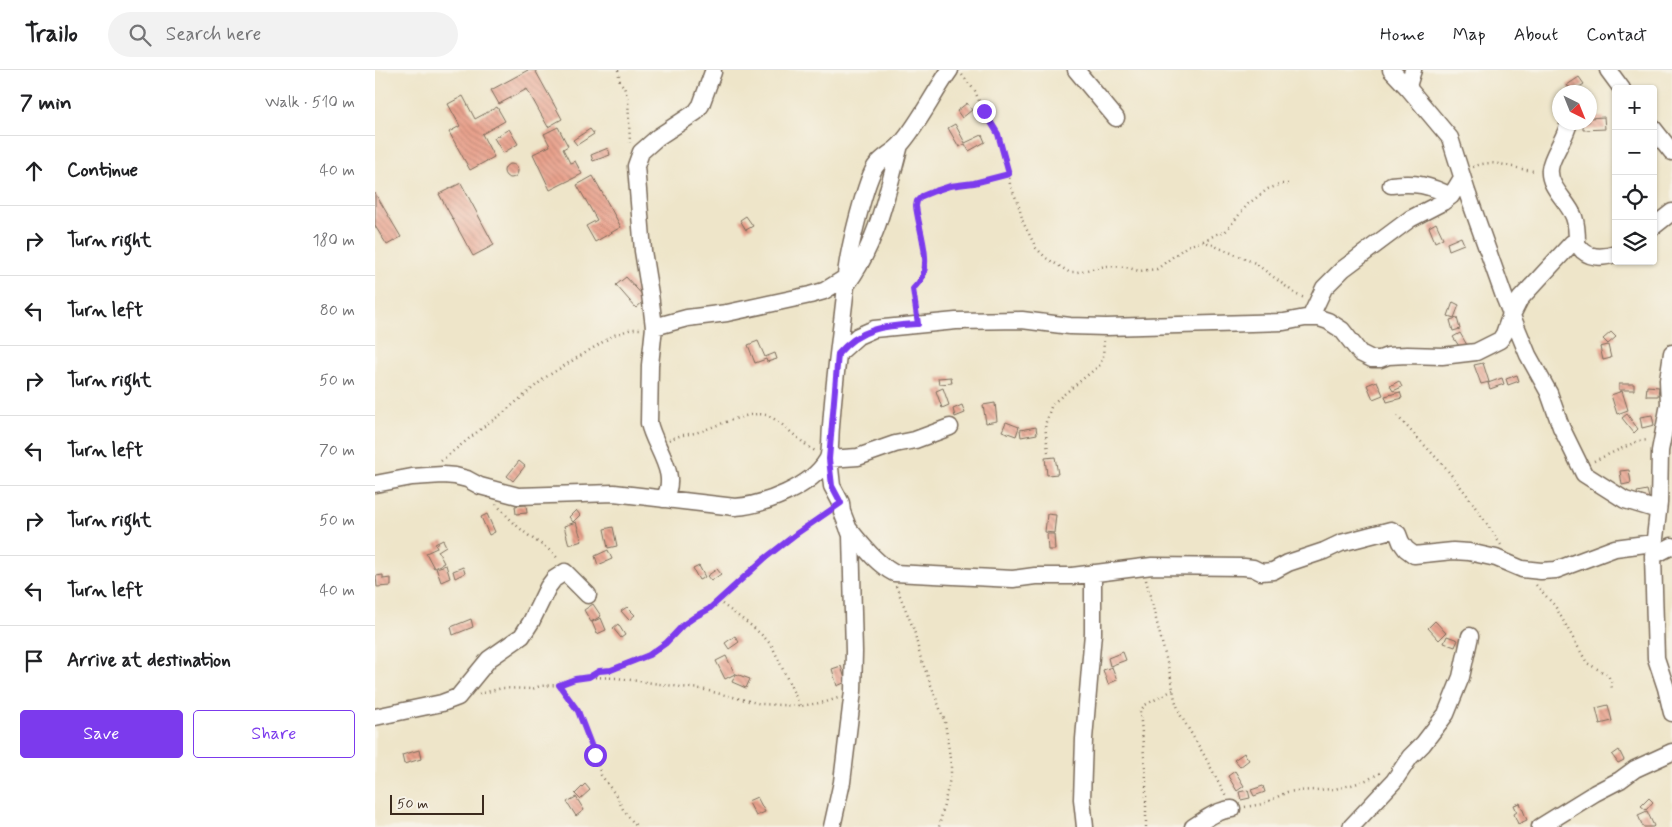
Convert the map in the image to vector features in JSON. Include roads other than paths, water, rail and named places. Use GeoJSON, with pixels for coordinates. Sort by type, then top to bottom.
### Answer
{"type":"FeatureCollection","features":[{"type":"Feature","properties":{"kind":"street"},"geometry":{"type":"LineString","coordinates":[[832,827],[842,782],[853,691],[851,535],[841,512],[841,503],[832,486],[829,459],[845,282],[856,226],[875,167],[900,145],[950,70]]}},
{"type":"Feature","properties":{"kind":"street"},"geometry":{"type":"LineString","coordinates":[[1076,70],[1116,118]]}},
{"type":"Feature","properties":{"kind":"street"},"geometry":{"type":"LineString","coordinates":[[1391,70],[1450,138],[1461,176],[1511,314],[1528,355],[1549,393],[1561,427],[1584,474],[1625,500],[1658,510]]}},
{"type":"Feature","properties":{"kind":"street"},"geometry":{"type":"LineString","coordinates":[[1409,89],[1413,70]]}},
{"type":"Feature","properties":{"kind":"street"},"geometry":{"type":"LineString","coordinates":[[1608,70],[1619,85]]}},
{"type":"Feature","properties":{"kind":"street"},"geometry":{"type":"LineString","coordinates":[[663,500],[667,493],[669,478],[649,422],[653,325],[643,251],[636,166],[639,156],[646,148],[662,134],[689,117],[701,105],[713,72]]}},
{"type":"Feature","properties":{"kind":"street"},"geometry":{"type":"LineString","coordinates":[[1567,130],[1564,140],[1550,167],[1552,182],[1566,201],[1574,218],[1577,244]]}},
{"type":"Feature","properties":{"kind":"street"},"geometry":{"type":"LineString","coordinates":[[1655,130],[1672,152]]}},
{"type":"Feature","properties":{"kind":"street"},"geometry":{"type":"LineString","coordinates":[[1310,318],[1324,288],[1334,278],[1363,253],[1410,219],[1451,196],[1461,176]]}},
{"type":"Feature","properties":{"kind":"street"},"geometry":{"type":"LineString","coordinates":[[1391,185],[1418,184],[1438,189],[1451,196]]}},
{"type":"Feature","properties":{"kind":"street"},"geometry":{"type":"LineString","coordinates":[[1657,224],[1672,212]]}},
{"type":"Feature","properties":{"kind":"street"},"geometry":{"type":"LineString","coordinates":[[838,354],[858,336],[874,329],[918,324],[976,320],[1022,320],[1071,326],[1102,327],[1284,322],[1310,318],[1319,318],[1336,325],[1365,357],[1380,359],[1388,356],[1442,356],[1476,352],[1500,340],[1511,314],[1520,299],[1572,243],[1575,242],[1584,251],[1593,256],[1612,255]]}},
{"type":"Feature","properties":{"kind":"street"},"geometry":{"type":"LineString","coordinates":[[653,325],[727,313],[810,295],[845,282]]}},
{"type":"Feature","properties":{"kind":"street"},"geometry":{"type":"LineString","coordinates":[[1672,353],[1668,380],[1669,404],[1660,452],[1658,510],[1653,549],[1656,658],[1672,713]]}},
{"type":"Feature","properties":{"kind":"street"},"geometry":{"type":"LineString","coordinates":[[375,484],[443,474],[467,479],[480,486],[518,496],[614,493],[663,500],[735,507],[746,506],[797,487],[813,476],[829,459],[858,457],[895,444],[915,440],[950,427]]}},
{"type":"Feature","properties":{"kind":"street"},"geometry":{"type":"LineString","coordinates":[[848,528],[873,558],[894,573],[1013,579],[1143,567],[1253,568],[1267,573],[1341,543],[1391,530],[1398,534],[1406,549],[1414,555],[1453,551],[1469,552],[1496,558],[1519,568],[1541,571],[1556,570],[1615,548],[1653,549],[1672,546]]}},
{"type":"Feature","properties":{"kind":"street"},"geometry":{"type":"LineString","coordinates":[[375,717],[451,701],[458,697],[489,659],[522,636],[548,587],[554,579],[565,572],[588,595]]}},
{"type":"Feature","properties":{"kind":"street"},"geometry":{"type":"LineString","coordinates":[[1085,827],[1082,799],[1083,738],[1093,633],[1093,573]]}},
{"type":"Feature","properties":{"kind":"street"},"geometry":{"type":"LineString","coordinates":[[1351,827],[1394,781],[1410,757],[1423,744],[1446,714],[1461,677],[1470,636]]}},
{"type":"Feature","properties":{"kind":"street"},"geometry":{"type":"LineString","coordinates":[[1540,827],[1620,780],[1635,769],[1672,752]]}},
{"type":"Feature","properties":{"kind":"street"},"geometry":{"type":"LineString","coordinates":[[1193,827],[1213,814],[1233,809]]}}]}
